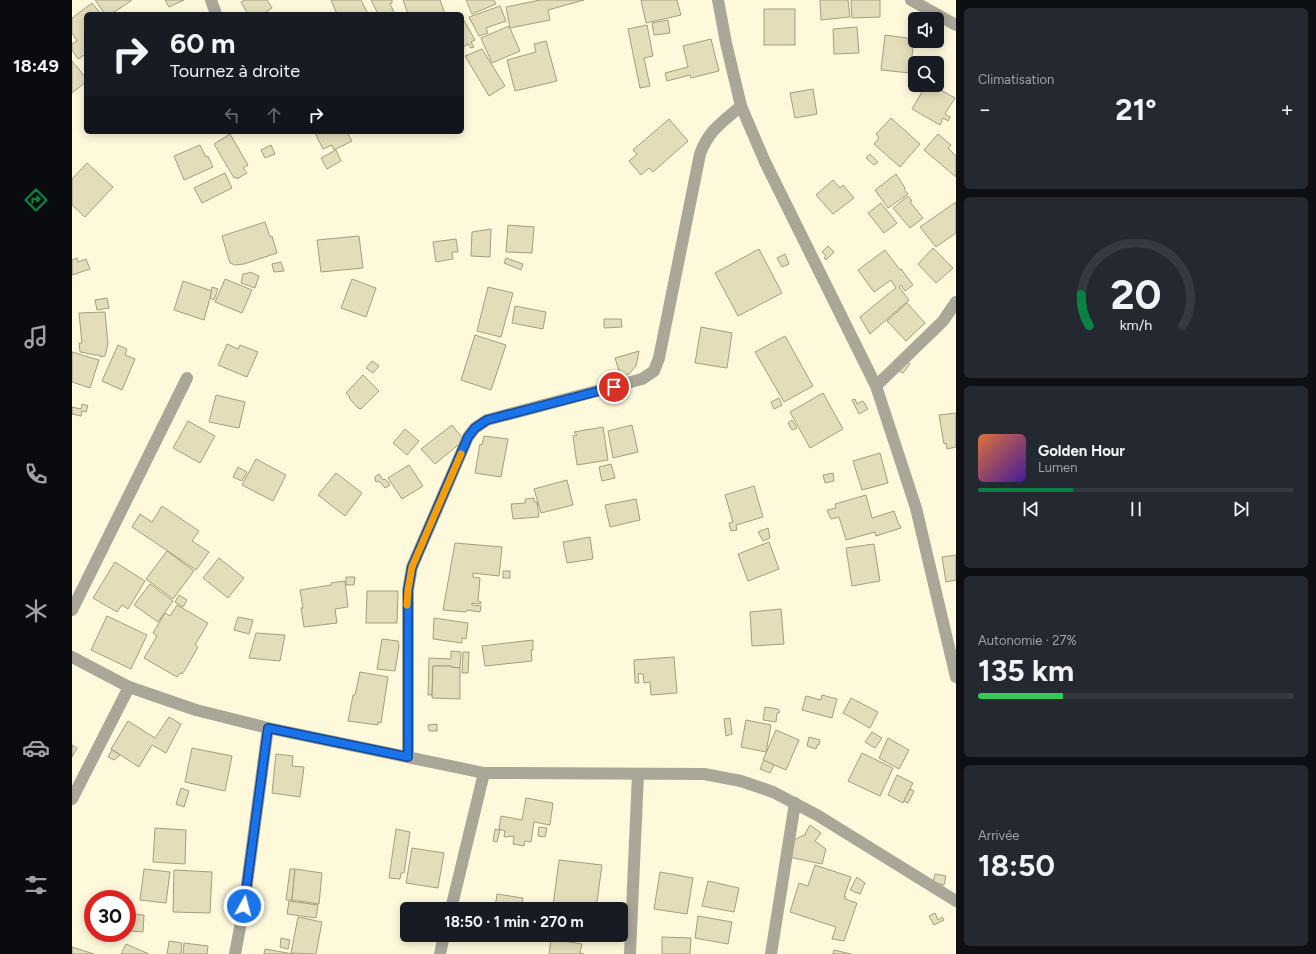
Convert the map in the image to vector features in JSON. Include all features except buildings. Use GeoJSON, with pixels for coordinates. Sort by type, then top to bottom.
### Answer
{"type":"FeatureCollection","features":[{"type":"Feature","properties":{"kind":"street"},"geometry":{"type":"LineString","coordinates":[[211,0],[215,12]]}},
{"type":"Feature","properties":{"kind":"street"},"geometry":{"type":"LineString","coordinates":[[718,0],[726,43],[741,106],[765,162],[876,386],[916,508],[952,643],[956,678]]}},
{"type":"Feature","properties":{"kind":"street"},"geometry":{"type":"LineString","coordinates":[[910,0],[956,25]]}},
{"type":"Feature","properties":{"kind":"street"},"geometry":{"type":"LineString","coordinates":[[408,757],[408,590],[412,567],[468,437],[475,428],[487,420],[642,379],[654,371],[660,358],[700,154],[712,131],[741,106]]}},
{"type":"Feature","properties":{"kind":"street"},"geometry":{"type":"LineString","coordinates":[[876,386],[943,321],[956,302]]}},
{"type":"Feature","properties":{"kind":"street"},"geometry":{"type":"LineString","coordinates":[[943,321],[956,320]]}},
{"type":"Feature","properties":{"kind":"street"},"geometry":{"type":"LineString","coordinates":[[72,610],[187,378]]}},
{"type":"Feature","properties":{"kind":"street"},"geometry":{"type":"LineString","coordinates":[[72,657],[129,687],[196,710],[268,728],[484,773],[704,774],[741,781],[773,792],[817,815],[956,901]]}},
{"type":"Feature","properties":{"kind":"street"},"geometry":{"type":"LineString","coordinates":[[72,799],[129,687]]}},
{"type":"Feature","properties":{"kind":"street"},"geometry":{"type":"LineString","coordinates":[[235,954],[244,906],[268,728]]}},
{"type":"Feature","properties":{"kind":"street"},"geometry":{"type":"LineString","coordinates":[[453,902],[484,773]]}},
{"type":"Feature","properties":{"kind":"street"},"geometry":{"type":"LineString","coordinates":[[630,954],[638,774]]}},
{"type":"Feature","properties":{"kind":"street"},"geometry":{"type":"LineString","coordinates":[[771,954],[795,803]]}},
{"type":"Feature","properties":{"kind":"street"},"geometry":{"type":"LineString","coordinates":[[440,954],[443,942]]}},
{"type":"Feature","properties":{"kind":"slow traffic"},"geometry":{"type":"LineString","coordinates":[[407,605],[412,567],[461,454]]}},
{"type":"Feature","properties":{"kind":"route"},"geometry":{"type":"LineString","coordinates":[[244,906],[268,728],[408,757],[407,615],[408,590],[412,567],[468,437],[475,428],[487,420],[614,387]]}}]}
